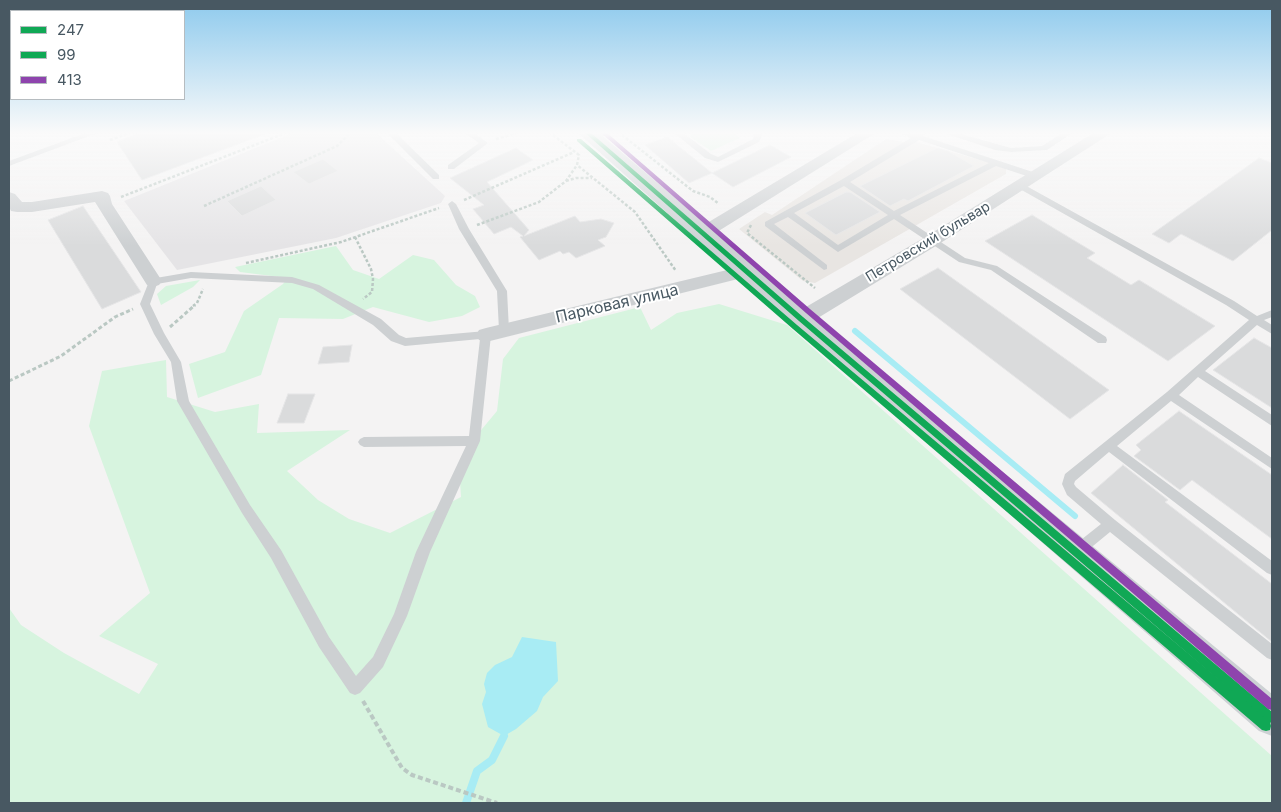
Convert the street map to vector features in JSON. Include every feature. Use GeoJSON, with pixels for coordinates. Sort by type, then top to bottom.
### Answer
{"type":"FeatureCollection","features":[{"type":"Feature","properties":{"kind":"main road"},"geometry":{"type":"LineString","coordinates":[[635,170],[801,319],[1272,718]]}},
{"type":"Feature","properties":{"kind":"street"},"geometry":{"type":"LineString","coordinates":[[703,233],[807,170]]}},
{"type":"Feature","properties":{"kind":"street","name":"Петровский бульвар"},"geometry":{"type":"LineString","coordinates":[[801,319],[1046,170]]}},
{"type":"Feature","properties":{"kind":"street"},"geometry":{"type":"LineString","coordinates":[[11,204],[32,207],[102,196],[104,204],[153,281]]}},
{"type":"Feature","properties":{"kind":"street","name":"Парковая улица"},"geometry":{"type":"LineString","coordinates":[[486,335],[748,271]]}},
{"type":"Feature","properties":{"kind":"lane"},"geometry":{"type":"LineString","coordinates":[[429,170],[436,177]]}},
{"type":"Feature","properties":{"kind":"lane"},"geometry":{"type":"LineString","coordinates":[[824,267],[768,224],[864,170]]}},
{"type":"Feature","properties":{"kind":"lane"},"geometry":{"type":"LineString","coordinates":[[788,213],[838,249],[894,216],[984,170]]}},
{"type":"Feature","properties":{"kind":"lane"},"geometry":{"type":"LineString","coordinates":[[1019,170],[1036,176]]}},
{"type":"Feature","properties":{"kind":"lane"},"geometry":{"type":"LineString","coordinates":[[844,182],[962,260],[994,268],[1102,340]]}},
{"type":"Feature","properties":{"kind":"lane"},"geometry":{"type":"LineString","coordinates":[[1022,186],[1117,236],[1272,330]]}},
{"type":"Feature","properties":{"kind":"lane"},"geometry":{"type":"LineString","coordinates":[[452,204],[464,229],[502,291],[504,330]]}},
{"type":"Feature","properties":{"kind":"lane"},"geometry":{"type":"LineString","coordinates":[[191,275],[208,276],[292,280],[316,287],[352,306],[395,338],[405,342],[486,335],[474,441],[423,552],[400,616],[378,662],[355,688],[324,642],[276,554],[246,509],[193,419],[184,401],[176,362],[159,334],[145,304],[153,281],[191,275]]}},
{"type":"Feature","properties":{"kind":"lane"},"geometry":{"type":"LineString","coordinates":[[1272,313],[1256,320],[1171,395],[1069,478],[1068,484],[1071,491],[1110,524],[1272,653]]}},
{"type":"Feature","properties":{"kind":"lane"},"geometry":{"type":"LineString","coordinates":[[1198,372],[1272,421]]}},
{"type":"Feature","properties":{"kind":"lane"},"geometry":{"type":"LineString","coordinates":[[1171,395],[1272,464]]}},
{"type":"Feature","properties":{"kind":"lane"},"geometry":{"type":"LineString","coordinates":[[364,442],[474,441]]}},
{"type":"Feature","properties":{"kind":"lane"},"geometry":{"type":"LineString","coordinates":[[1109,446],[1272,569]]}},
{"type":"Feature","properties":{"kind":"lane"},"geometry":{"type":"LineString","coordinates":[[1076,552],[1110,524]]}},
{"type":"Feature","properties":{"kind":"path"},"geometry":{"type":"LineString","coordinates":[[104,204],[191,170]]}},
{"type":"Feature","properties":{"kind":"path"},"geometry":{"type":"LineString","coordinates":[[204,206],[284,170]]}},
{"type":"Feature","properties":{"kind":"path"},"geometry":{"type":"LineString","coordinates":[[238,264],[355,237],[474,196],[533,170]]}},
{"type":"Feature","properties":{"kind":"path"},"geometry":{"type":"LineString","coordinates":[[464,229],[539,202],[566,181],[574,170]]}},
{"type":"Feature","properties":{"kind":"path"},"geometry":{"type":"LineString","coordinates":[[583,170],[635,212],[688,287]]}},
{"type":"Feature","properties":{"kind":"path"},"geometry":{"type":"LineString","coordinates":[[667,170],[694,191],[710,197],[719,204]]}},
{"type":"Feature","properties":{"kind":"path"},"geometry":{"type":"LineString","coordinates":[[566,181],[576,178],[592,178]]}},
{"type":"Feature","properties":{"kind":"path"},"geometry":{"type":"LineString","coordinates":[[756,221],[749,226],[750,229],[747,232],[815,288]]}},
{"type":"Feature","properties":{"kind":"path"},"geometry":{"type":"LineString","coordinates":[[352,306],[372,292],[370,268],[355,237]]}},
{"type":"Feature","properties":{"kind":"path"},"geometry":{"type":"LineString","coordinates":[[159,334],[180,320],[198,304],[208,276]]}},
{"type":"Feature","properties":{"kind":"path"},"geometry":{"type":"LineString","coordinates":[[9,381],[61,356],[115,317],[145,304]]}},
{"type":"Feature","properties":{"kind":"path"},"geometry":{"type":"LineString","coordinates":[[355,688],[402,768],[412,775],[465,792],[476,798],[497,803]]}},
{"type":"Feature","properties":{"kind":"shaded area"},"geometry":{"type":"Polygon","coordinates":[[[201,170],[416,170],[445,196],[441,203],[336,238],[177,270],[124,201],[201,170]]]}},
{"type":"Feature","properties":{"kind":"shaded area"},"geometry":{"type":"Polygon","coordinates":[[[840,170],[1006,170],[1006,174],[815,283],[803,281],[739,229],[765,212],[772,215],[840,170]]]}},
{"type":"Feature","properties":{"kind":"green space"},"geometry":{"type":"Polygon","coordinates":[[[336,246],[353,270],[379,279],[413,255],[434,260],[456,285],[475,296],[480,307],[462,316],[429,322],[373,307],[343,319],[279,318],[261,375],[198,398],[189,364],[225,352],[244,311],[283,284],[288,278],[240,272],[235,267],[336,246]]]}},
{"type":"Feature","properties":{"kind":"green space"},"geometry":{"type":"Polygon","coordinates":[[[200,280],[193,287],[161,305],[157,294],[166,286],[200,280]]]}},
{"type":"Feature","properties":{"kind":"green space"},"geometry":{"type":"Polygon","coordinates":[[[719,304],[787,325],[1272,756],[1272,803],[9,803],[9,608],[21,625],[64,653],[139,694],[158,664],[99,636],[150,593],[89,426],[102,371],[166,360],[167,397],[215,412],[259,404],[257,433],[350,430],[287,471],[318,500],[349,519],[390,533],[461,497],[459,467],[477,435],[497,411],[503,359],[519,338],[640,307],[651,330],[677,313],[719,304]]]}},
{"type":"Feature","properties":{"kind":"water"},"geometry":{"type":"Polygon","coordinates":[[[522,637],[556,642],[558,681],[543,697],[537,711],[516,729],[504,736],[488,727],[482,704],[486,692],[484,684],[487,673],[495,665],[512,657],[522,637]]]}},
{"type":"Feature","properties":{"kind":"building"},"geometry":{"type":"Polygon","coordinates":[[[135,170],[169,170],[142,180],[135,170]]]}},
{"type":"Feature","properties":{"kind":"building"},"geometry":{"type":"Polygon","coordinates":[[[298,170],[338,171],[309,184],[293,172],[298,170]]]}},
{"type":"Feature","properties":{"kind":"building"},"geometry":{"type":"Polygon","coordinates":[[[468,170],[512,170],[487,182],[529,230],[524,236],[575,216],[580,222],[601,219],[614,223],[606,237],[598,240],[605,246],[576,258],[569,252],[563,254],[560,251],[539,260],[520,237],[523,236],[511,227],[494,234],[473,209],[484,205],[450,178],[468,170]]]}},
{"type":"Feature","properties":{"kind":"building"},"geometry":{"type":"Polygon","coordinates":[[[674,170],[708,170],[712,173],[689,183],[674,170]]]}},
{"type":"Feature","properties":{"kind":"building"},"geometry":{"type":"Polygon","coordinates":[[[718,170],[766,170],[733,187],[712,173],[718,170]]]}},
{"type":"Feature","properties":{"kind":"building"},"geometry":{"type":"Polygon","coordinates":[[[893,170],[967,170],[908,201],[904,199],[890,206],[860,186],[893,170]]]}},
{"type":"Feature","properties":{"kind":"building"},"geometry":{"type":"Polygon","coordinates":[[[1242,170],[1272,170],[1272,230],[1233,261],[1181,234],[1169,243],[1152,234],[1242,170]]]}},
{"type":"Feature","properties":{"kind":"building"},"geometry":{"type":"Polygon","coordinates":[[[261,186],[276,200],[242,216],[227,201],[261,186]]]}},
{"type":"Feature","properties":{"kind":"building"},"geometry":{"type":"Polygon","coordinates":[[[846,192],[850,192],[880,212],[836,235],[805,213],[846,192]]]}},
{"type":"Feature","properties":{"kind":"building"},"geometry":{"type":"Polygon","coordinates":[[[83,206],[141,292],[102,309],[48,220],[83,206]]]}},
{"type":"Feature","properties":{"kind":"building"},"geometry":{"type":"Polygon","coordinates":[[[1032,215],[1095,253],[1087,258],[1131,285],[1139,280],[1215,326],[1168,361],[985,241],[1032,215]]]}},
{"type":"Feature","properties":{"kind":"building"},"geometry":{"type":"Polygon","coordinates":[[[938,268],[1109,390],[1070,419],[900,289],[938,268]]]}},
{"type":"Feature","properties":{"kind":"building"},"geometry":{"type":"Polygon","coordinates":[[[1254,338],[1272,348],[1272,408],[1213,370],[1254,338]]]}},
{"type":"Feature","properties":{"kind":"building"},"geometry":{"type":"Polygon","coordinates":[[[352,345],[349,362],[318,364],[323,347],[352,345]]]}},
{"type":"Feature","properties":{"kind":"building"},"geometry":{"type":"Polygon","coordinates":[[[288,394],[315,394],[304,423],[277,423],[288,394]]]}},
{"type":"Feature","properties":{"kind":"building"},"geometry":{"type":"Polygon","coordinates":[[[1179,411],[1272,475],[1272,539],[1192,480],[1180,490],[1134,456],[1141,450],[1136,445],[1179,411]]]}},
{"type":"Feature","properties":{"kind":"building"},"geometry":{"type":"Polygon","coordinates":[[[1123,465],[1168,500],[1165,502],[1272,584],[1272,642],[1091,493],[1123,465]]]}},
{"type":"Feature","properties":{"kind":"waterway"},"geometry":{"type":"LineString","coordinates":[[855,331],[1075,516]]}},
{"type":"Feature","properties":{"kind":"waterway"},"geometry":{"type":"LineString","coordinates":[[466,803],[477,771],[492,760],[504,736]]}},
{"type":"Feature","properties":{"kind":"transit line","name":"99"},"geometry":{"type":"LineString","coordinates":[[614,170],[795,327],[1266,726]]}},
{"type":"Feature","properties":{"kind":"transit line","name":"247"},"geometry":{"type":"LineString","coordinates":[[630,170],[801,319],[1272,718]]}},
{"type":"Feature","properties":{"kind":"transit line","name":"413"},"geometry":{"type":"LineString","coordinates":[[646,170],[808,311],[1272,705]]}}]}
